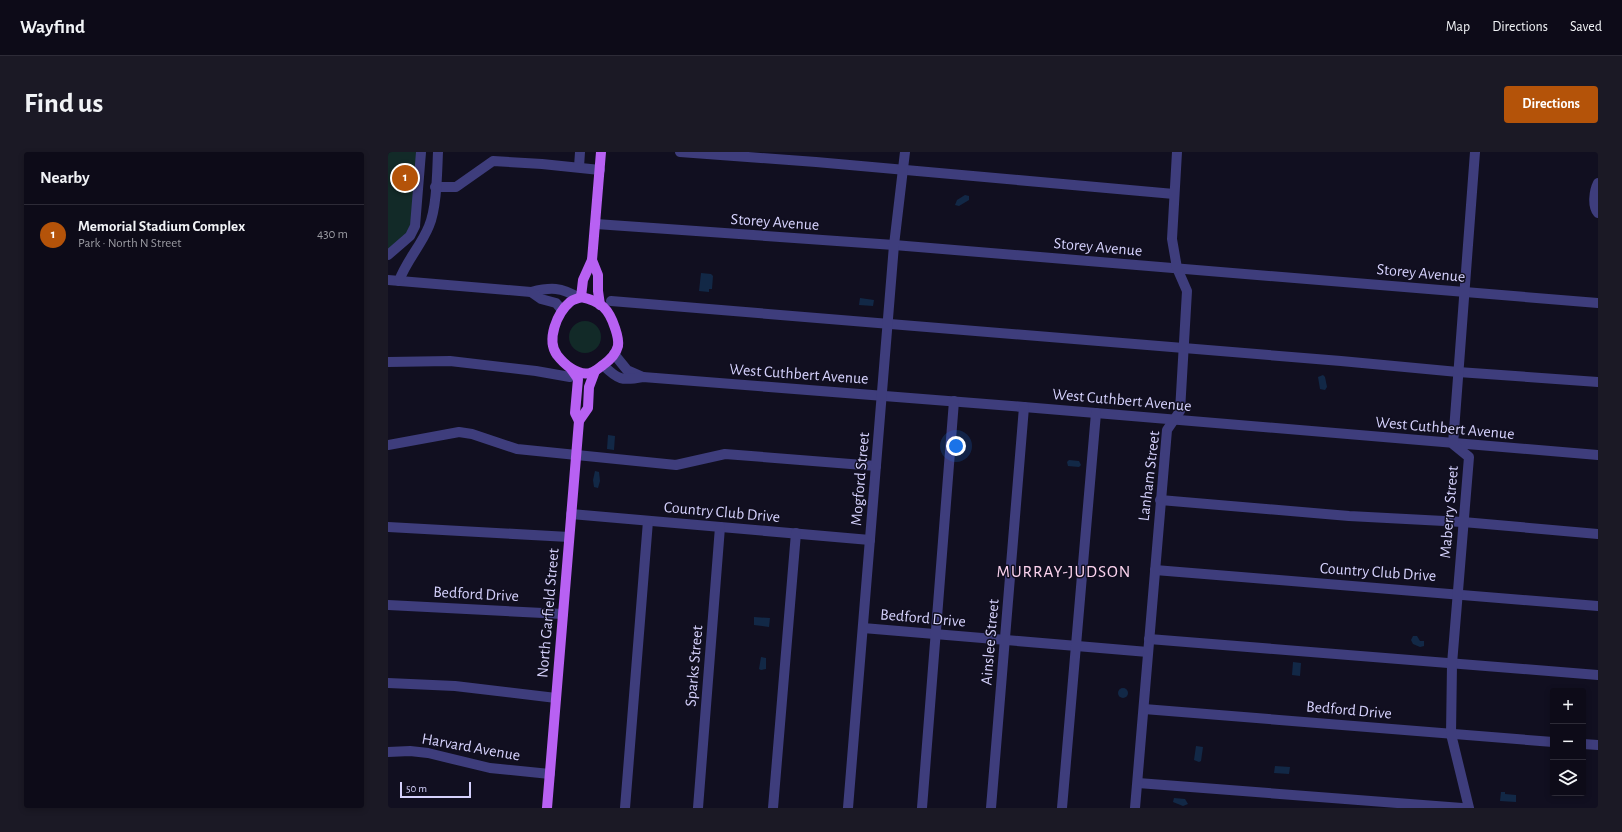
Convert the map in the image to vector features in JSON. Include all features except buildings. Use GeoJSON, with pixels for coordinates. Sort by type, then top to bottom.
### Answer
{"type":"FeatureCollection","features":[{"type":"Feature","properties":{"kind":"main road"},"geometry":{"type":"LineString","coordinates":[[580,298],[583,280],[592,260],[601,152]]}},
{"type":"Feature","properties":{"kind":"main road"},"geometry":{"type":"LineString","coordinates":[[592,260],[598,275],[600,305]]}},
{"type":"Feature","properties":{"kind":"main road"},"geometry":{"type":"LineString","coordinates":[[571,373],[589,373],[599,368],[608,362],[618,345],[618,336],[612,317],[606,309],[591,299],[580,298],[571,300],[562,310],[552,342],[555,352],[571,373],[578,379],[575,413],[579,421],[588,408],[589,387],[599,368]]}},
{"type":"Feature","properties":{"kind":"main road","name":"North Garfield Street"},"geometry":{"type":"LineString","coordinates":[[547,808],[579,421]]}},
{"type":"Feature","properties":{"kind":"street"},"geometry":{"type":"LineString","coordinates":[[388,255],[410,236],[416,226],[421,152]]}},
{"type":"Feature","properties":{"kind":"street"},"geometry":{"type":"LineString","coordinates":[[399,281],[410,257],[430,226],[434,210],[438,152]]}},
{"type":"Feature","properties":{"kind":"street"},"geometry":{"type":"LineString","coordinates":[[578,167],[580,152]]}},
{"type":"Feature","properties":{"kind":"street"},"geometry":{"type":"LineString","coordinates":[[680,152],[816,162],[903,171],[1174,194]]}},
{"type":"Feature","properties":{"kind":"street","name":"Mogford Street"},"geometry":{"type":"LineString","coordinates":[[848,808],[894,245],[905,152]]}},
{"type":"Feature","properties":{"kind":"street","name":"Lanham Street"},"geometry":{"type":"LineString","coordinates":[[1136,808],[1160,500],[1167,430],[1180,410],[1184,348],[1187,291],[1177,268],[1172,240],[1177,152]]}},
{"type":"Feature","properties":{"kind":"street","name":"Maberry Street"},"geometry":{"type":"LineString","coordinates":[[1469,808],[1451,734],[1452,664],[1469,458],[1453,444],[1475,152]]}},
{"type":"Feature","properties":{"kind":"street"},"geometry":{"type":"LineString","coordinates":[[435,187],[456,187],[493,161],[600,170]]}},
{"type":"Feature","properties":{"kind":"street"},"geometry":{"type":"LineString","coordinates":[[1598,183],[1594,203],[1594,208],[1598,214]]}},
{"type":"Feature","properties":{"kind":"street","name":"Storey Avenue"},"geometry":{"type":"LineString","coordinates":[[596,224],[894,245],[1598,303]]}},
{"type":"Feature","properties":{"kind":"street"},"geometry":{"type":"LineString","coordinates":[[388,280],[531,292],[545,288],[567,290],[580,298]]}},
{"type":"Feature","properties":{"kind":"street"},"geometry":{"type":"LineString","coordinates":[[531,292],[541,299],[556,303],[562,310]]}},
{"type":"Feature","properties":{"kind":"street"},"geometry":{"type":"LineString","coordinates":[[611,301],[888,323],[1458,372],[1598,382]]}},
{"type":"Feature","properties":{"kind":"street","name":"West Cuthbert Avenue"},"geometry":{"type":"LineString","coordinates":[[614,354],[627,370],[643,377]]}},
{"type":"Feature","properties":{"kind":"street"},"geometry":{"type":"LineString","coordinates":[[388,362],[450,361],[536,371],[571,373]]}},
{"type":"Feature","properties":{"kind":"street","name":"West Cuthbert Avenue"},"geometry":{"type":"LineString","coordinates":[[599,368],[614,376],[628,380],[643,377],[882,395],[1598,455]]}},
{"type":"Feature","properties":{"kind":"street"},"geometry":{"type":"LineString","coordinates":[[922,808],[954,401]]}},
{"type":"Feature","properties":{"kind":"street","name":"Ainslee Street"},"geometry":{"type":"LineString","coordinates":[[991,808],[1024,407]]}},
{"type":"Feature","properties":{"kind":"street"},"geometry":{"type":"LineString","coordinates":[[1062,808],[1096,413]]}},
{"type":"Feature","properties":{"kind":"street"},"geometry":{"type":"LineString","coordinates":[[388,445],[459,432],[472,434],[517,449],[676,465],[725,454],[876,466]]}},
{"type":"Feature","properties":{"kind":"street"},"geometry":{"type":"LineString","coordinates":[[1160,500],[1349,516],[1463,522],[1598,534]]}},
{"type":"Feature","properties":{"kind":"street","name":"Country Club Drive"},"geometry":{"type":"LineString","coordinates":[[571,514],[870,540]]}},
{"type":"Feature","properties":{"kind":"street"},"geometry":{"type":"LineString","coordinates":[[625,808],[648,521]]}},
{"type":"Feature","properties":{"kind":"street"},"geometry":{"type":"LineString","coordinates":[[388,527],[569,537]]}},
{"type":"Feature","properties":{"kind":"street","name":"Sparks Street"},"geometry":{"type":"LineString","coordinates":[[698,808],[720,527]]}},
{"type":"Feature","properties":{"kind":"street"},"geometry":{"type":"LineString","coordinates":[[773,808],[796,534]]}},
{"type":"Feature","properties":{"kind":"street","name":"Country Club Drive"},"geometry":{"type":"LineString","coordinates":[[1155,570],[1457,593],[1598,606]]}},
{"type":"Feature","properties":{"kind":"street","name":"Bedford Drive"},"geometry":{"type":"LineString","coordinates":[[388,605],[563,614]]}},
{"type":"Feature","properties":{"kind":"street","name":"Bedford Drive"},"geometry":{"type":"LineString","coordinates":[[863,628],[1148,652]]}},
{"type":"Feature","properties":{"kind":"street"},"geometry":{"type":"LineString","coordinates":[[1149,639],[1598,676]]}},
{"type":"Feature","properties":{"kind":"street"},"geometry":{"type":"LineString","coordinates":[[388,683],[455,686],[556,698]]}},
{"type":"Feature","properties":{"kind":"street","name":"Bedford Drive"},"geometry":{"type":"LineString","coordinates":[[1144,709],[1550,742]]}},
{"type":"Feature","properties":{"kind":"street"},"geometry":{"type":"LineString","coordinates":[[1586,744],[1598,745]]}},
{"type":"Feature","properties":{"kind":"street","name":"Harvard Avenue"},"geometry":{"type":"LineString","coordinates":[[388,752],[410,751],[428,753],[490,768],[550,774]]}},
{"type":"Feature","properties":{"kind":"street"},"geometry":{"type":"LineString","coordinates":[[1138,783],[1462,808]]}},
{"type":"Feature","properties":{"kind":"green space"},"geometry":{"type":"Polygon","coordinates":[[[388,152],[426,152],[416,224],[388,256],[388,152]]]}},
{"type":"Feature","properties":{"kind":"green space"},"geometry":{"type":"Polygon","coordinates":[[[585,321],[591,322],[598,328],[601,337],[600,343],[594,350],[585,353],[579,352],[572,346],[569,337],[570,331],[576,324],[585,321]]]}},
{"type":"Feature","properties":{"kind":"water"},"geometry":{"type":"Polygon","coordinates":[[[965,195],[969,196],[969,200],[959,206],[955,205],[957,200],[965,195]]]}},
{"type":"Feature","properties":{"kind":"water"},"geometry":{"type":"Polygon","coordinates":[[[701,273],[711,274],[713,276],[712,289],[709,289],[709,292],[699,291],[701,273]]]}},
{"type":"Feature","properties":{"kind":"water"},"geometry":{"type":"Polygon","coordinates":[[[860,298],[874,300],[873,306],[859,305],[860,298]]]}},
{"type":"Feature","properties":{"kind":"water"},"geometry":{"type":"Polygon","coordinates":[[[1323,375],[1325,377],[1327,387],[1325,390],[1320,389],[1318,377],[1323,375]]]}},
{"type":"Feature","properties":{"kind":"water"},"geometry":{"type":"Polygon","coordinates":[[[608,435],[615,436],[614,450],[607,449],[608,435]]]}},
{"type":"Feature","properties":{"kind":"water"},"geometry":{"type":"Polygon","coordinates":[[[1069,460],[1079,461],[1081,465],[1079,467],[1068,466],[1067,462],[1069,460]]]}},
{"type":"Feature","properties":{"kind":"water"},"geometry":{"type":"Polygon","coordinates":[[[595,471],[599,472],[600,481],[598,488],[594,487],[593,480],[595,471]]]}},
{"type":"Feature","properties":{"kind":"water"},"geometry":{"type":"Polygon","coordinates":[[[754,617],[770,618],[769,627],[754,625],[754,617]]]}},
{"type":"Feature","properties":{"kind":"water"},"geometry":{"type":"Polygon","coordinates":[[[1413,636],[1417,636],[1420,641],[1424,641],[1424,646],[1420,647],[1413,644],[1411,640],[1413,636]]]}},
{"type":"Feature","properties":{"kind":"water"},"geometry":{"type":"Polygon","coordinates":[[[761,657],[766,658],[766,669],[761,670],[759,669],[761,657]]]}},
{"type":"Feature","properties":{"kind":"water"},"geometry":{"type":"Polygon","coordinates":[[[1293,662],[1301,663],[1300,676],[1292,675],[1293,662]]]}},
{"type":"Feature","properties":{"kind":"water"},"geometry":{"type":"Polygon","coordinates":[[[1121,688],[1125,688],[1127,689],[1127,697],[1121,698],[1118,695],[1118,691],[1121,688]]]}},
{"type":"Feature","properties":{"kind":"water"},"geometry":{"type":"Polygon","coordinates":[[[1196,746],[1203,747],[1201,761],[1199,762],[1194,760],[1196,746]]]}},
{"type":"Feature","properties":{"kind":"water"},"geometry":{"type":"Polygon","coordinates":[[[1275,766],[1290,767],[1289,774],[1274,773],[1275,766]]]}},
{"type":"Feature","properties":{"kind":"water"},"geometry":{"type":"Polygon","coordinates":[[[1501,792],[1516,795],[1516,802],[1500,801],[1501,792]]]}},
{"type":"Feature","properties":{"kind":"water"},"geometry":{"type":"Polygon","coordinates":[[[1174,798],[1185,799],[1188,804],[1183,806],[1173,802],[1174,798]]]}},
{"type":"Feature","properties":{"kind":"place","name":"Memorial Stadium Complex"},"geometry":{"type":"Point","coordinates":[405,178]}},
{"type":"Feature","properties":{"kind":"district","name":"MURRAY-JUDSON"},"geometry":{"type":"Point","coordinates":[1064,571]}}]}
